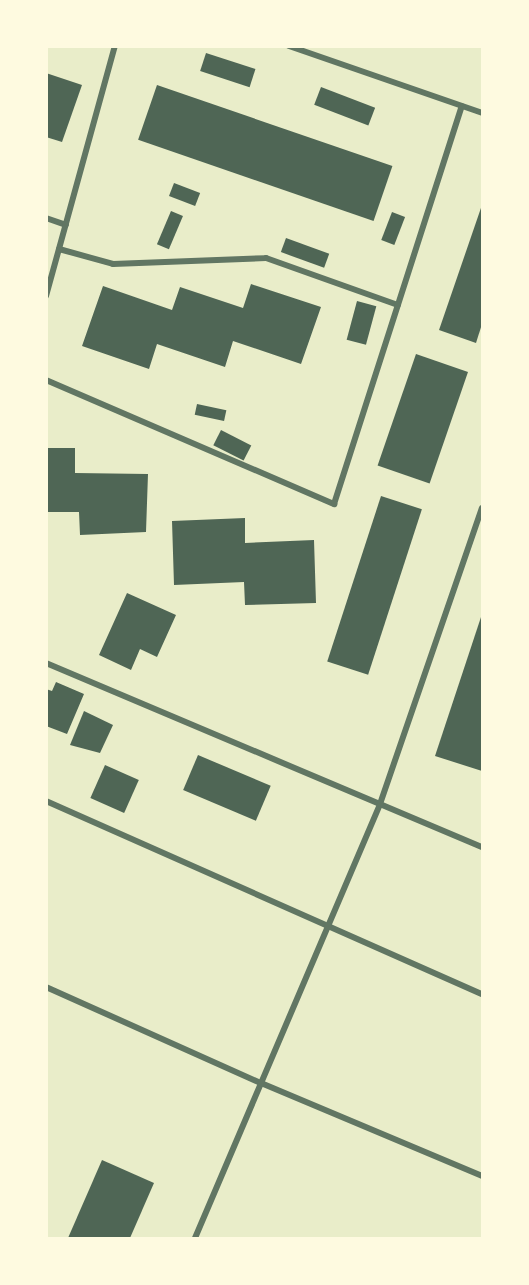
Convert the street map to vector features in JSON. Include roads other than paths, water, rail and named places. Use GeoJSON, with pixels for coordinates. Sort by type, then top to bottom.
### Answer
{"type":"FeatureCollection","features":[{"type":"Feature","properties":{"kind":"street"},"geometry":{"type":"LineString","coordinates":[[46,296],[115,46]]}},
{"type":"Feature","properties":{"kind":"street"},"geometry":{"type":"LineString","coordinates":[[289,46],[483,113]]}},
{"type":"Feature","properties":{"kind":"street"},"geometry":{"type":"LineString","coordinates":[[46,380],[334,504],[462,106]]}},
{"type":"Feature","properties":{"kind":"street"},"geometry":{"type":"LineString","coordinates":[[46,218],[66,225]]}},
{"type":"Feature","properties":{"kind":"street"},"geometry":{"type":"LineString","coordinates":[[59,249],[112,264],[266,258],[398,305]]}},
{"type":"Feature","properties":{"kind":"street"},"geometry":{"type":"LineString","coordinates":[[195,1239],[326,926],[380,804],[483,508]]}},
{"type":"Feature","properties":{"kind":"street"},"geometry":{"type":"LineString","coordinates":[[46,663],[483,847]]}},
{"type":"Feature","properties":{"kind":"street"},"geometry":{"type":"LineString","coordinates":[[46,801],[326,926],[483,993]]}},
{"type":"Feature","properties":{"kind":"street"},"geometry":{"type":"LineString","coordinates":[[46,987],[261,1083],[483,1176]]}}]}
